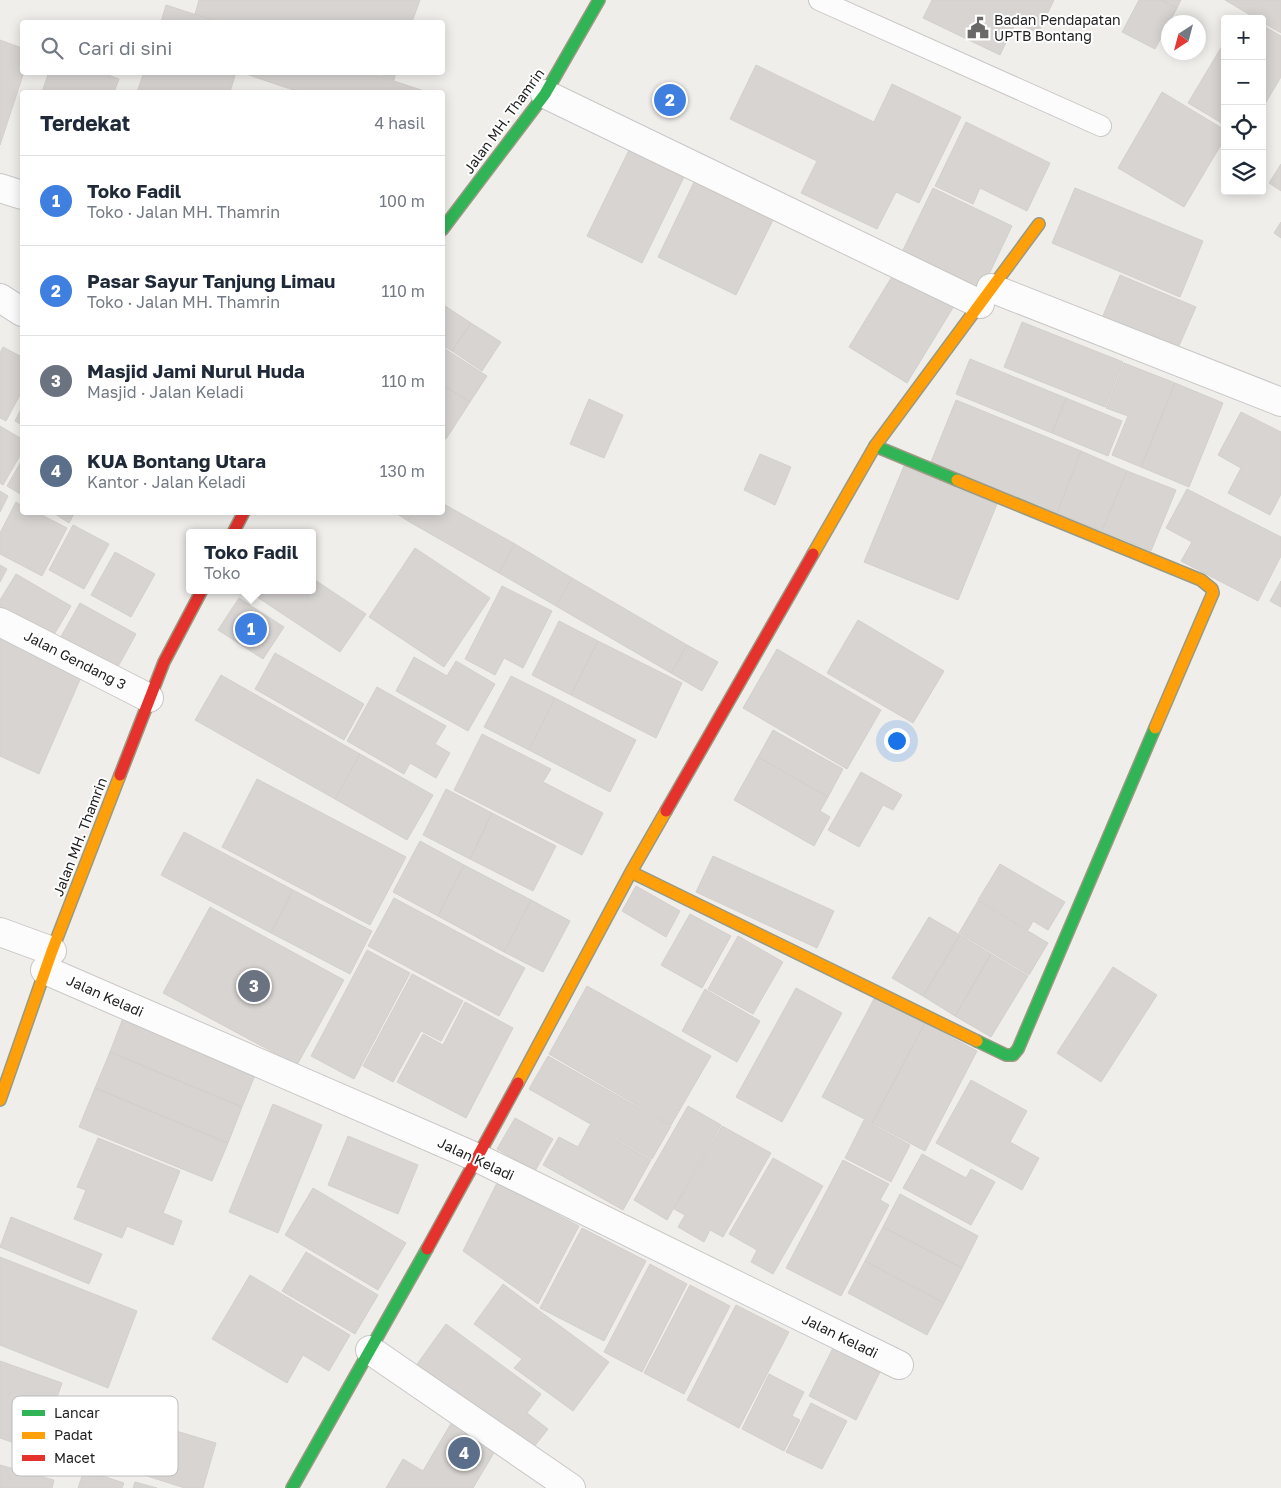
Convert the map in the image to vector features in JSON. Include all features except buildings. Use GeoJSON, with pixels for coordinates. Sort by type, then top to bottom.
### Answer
{"type":"FeatureCollection","features":[{"type":"Feature","properties":{"kind":"street","name":"Jalan MH. Thamrin"},"geometry":{"type":"LineString","coordinates":[[445,226],[545,94],[599,0]]}},
{"type":"Feature","properties":{"kind":"street"},"geometry":{"type":"LineString","coordinates":[[545,94],[985,296],[1281,402]]}},
{"type":"Feature","properties":{"kind":"street"},"geometry":{"type":"LineString","coordinates":[[0,188],[20,194]]}},
{"type":"Feature","properties":{"kind":"street"},"geometry":{"type":"LineString","coordinates":[[292,1488],[478,1158],[630,872],[875,446],[1039,224]]}},
{"type":"Feature","properties":{"kind":"street"},"geometry":{"type":"LineString","coordinates":[[0,298],[20,311]]}},
{"type":"Feature","properties":{"kind":"street"},"geometry":{"type":"LineString","coordinates":[[630,872],[1006,1055],[1013,1055],[1018,1049],[1213,593],[1212,589],[1201,580],[875,446]]}},
{"type":"Feature","properties":{"kind":"street"},"geometry":{"type":"LineString","coordinates":[[235,529],[242,515]]}},
{"type":"Feature","properties":{"kind":"street","name":"Jalan MH. Thamrin"},"geometry":{"type":"LineString","coordinates":[[0,1100],[49,960],[164,662],[200,594]]}},
{"type":"Feature","properties":{"kind":"street","name":"Jalan Gendang 3"},"geometry":{"type":"LineString","coordinates":[[0,622],[150,698]]}},
{"type":"Feature","properties":{"kind":"street","name":"Jalan Keladi"},"geometry":{"type":"LineString","coordinates":[[0,932],[49,960],[478,1158],[899,1365]]}},
{"type":"Feature","properties":{"kind":"street"},"geometry":{"type":"LineString","coordinates":[[370,1350],[571,1488]]}},
{"type":"Feature","properties":{"kind":"lane"},"geometry":{"type":"LineString","coordinates":[[819,0],[1101,126]]}},
{"type":"Feature","properties":{"kind":"traffic: fast"},"geometry":{"type":"LineString","coordinates":[[445,226],[545,94],[599,0]]}},
{"type":"Feature","properties":{"kind":"traffic: fast"},"geometry":{"type":"LineString","coordinates":[[875,446],[957,480]]}},
{"type":"Feature","properties":{"kind":"traffic: fast"},"geometry":{"type":"LineString","coordinates":[[977,1041],[1006,1055],[1013,1055],[1018,1049],[1155,728]]}},
{"type":"Feature","properties":{"kind":"traffic: fast"},"geometry":{"type":"LineString","coordinates":[[292,1488],[427,1249]]}},
{"type":"Feature","properties":{"kind":"traffic: slow"},"geometry":{"type":"LineString","coordinates":[[813,554],[875,446],[1039,224]]}},
{"type":"Feature","properties":{"kind":"traffic: slow"},"geometry":{"type":"LineString","coordinates":[[957,480],[1201,580],[1212,589],[1213,593],[1155,728]]}},
{"type":"Feature","properties":{"kind":"traffic: slow"},"geometry":{"type":"LineString","coordinates":[[0,1100],[52,951],[120,775]]}},
{"type":"Feature","properties":{"kind":"traffic: slow"},"geometry":{"type":"LineString","coordinates":[[518,1083],[631,872],[666,811]]}},
{"type":"Feature","properties":{"kind":"traffic: slow"},"geometry":{"type":"LineString","coordinates":[[631,872],[977,1041]]}},
{"type":"Feature","properties":{"kind":"traffic: jam"},"geometry":{"type":"LineString","coordinates":[[235,529],[242,515]]}},
{"type":"Feature","properties":{"kind":"traffic: jam"},"geometry":{"type":"LineString","coordinates":[[666,811],[813,554]]}},
{"type":"Feature","properties":{"kind":"traffic: jam"},"geometry":{"type":"LineString","coordinates":[[120,775],[164,662],[200,594]]}},
{"type":"Feature","properties":{"kind":"traffic: jam"},"geometry":{"type":"LineString","coordinates":[[427,1249],[518,1083]]}},
{"type":"Feature","properties":{"kind":"place","name":"Badan Pendapatan UPTB Bontang"},"geometry":{"type":"Point","coordinates":[978,28]}},
{"type":"Feature","properties":{"kind":"place","name":"Pasar Sayur Tanjung Limau"},"geometry":{"type":"Point","coordinates":[670,100]}},
{"type":"Feature","properties":{"kind":"place","name":"Toko Fadil"},"geometry":{"type":"Point","coordinates":[251,629]}},
{"type":"Feature","properties":{"kind":"place","name":"Masjid Jami Nurul Huda"},"geometry":{"type":"Point","coordinates":[254,986]}},
{"type":"Feature","properties":{"kind":"place","name":"KUA Bontang Utara"},"geometry":{"type":"Point","coordinates":[464,1453]}}]}
